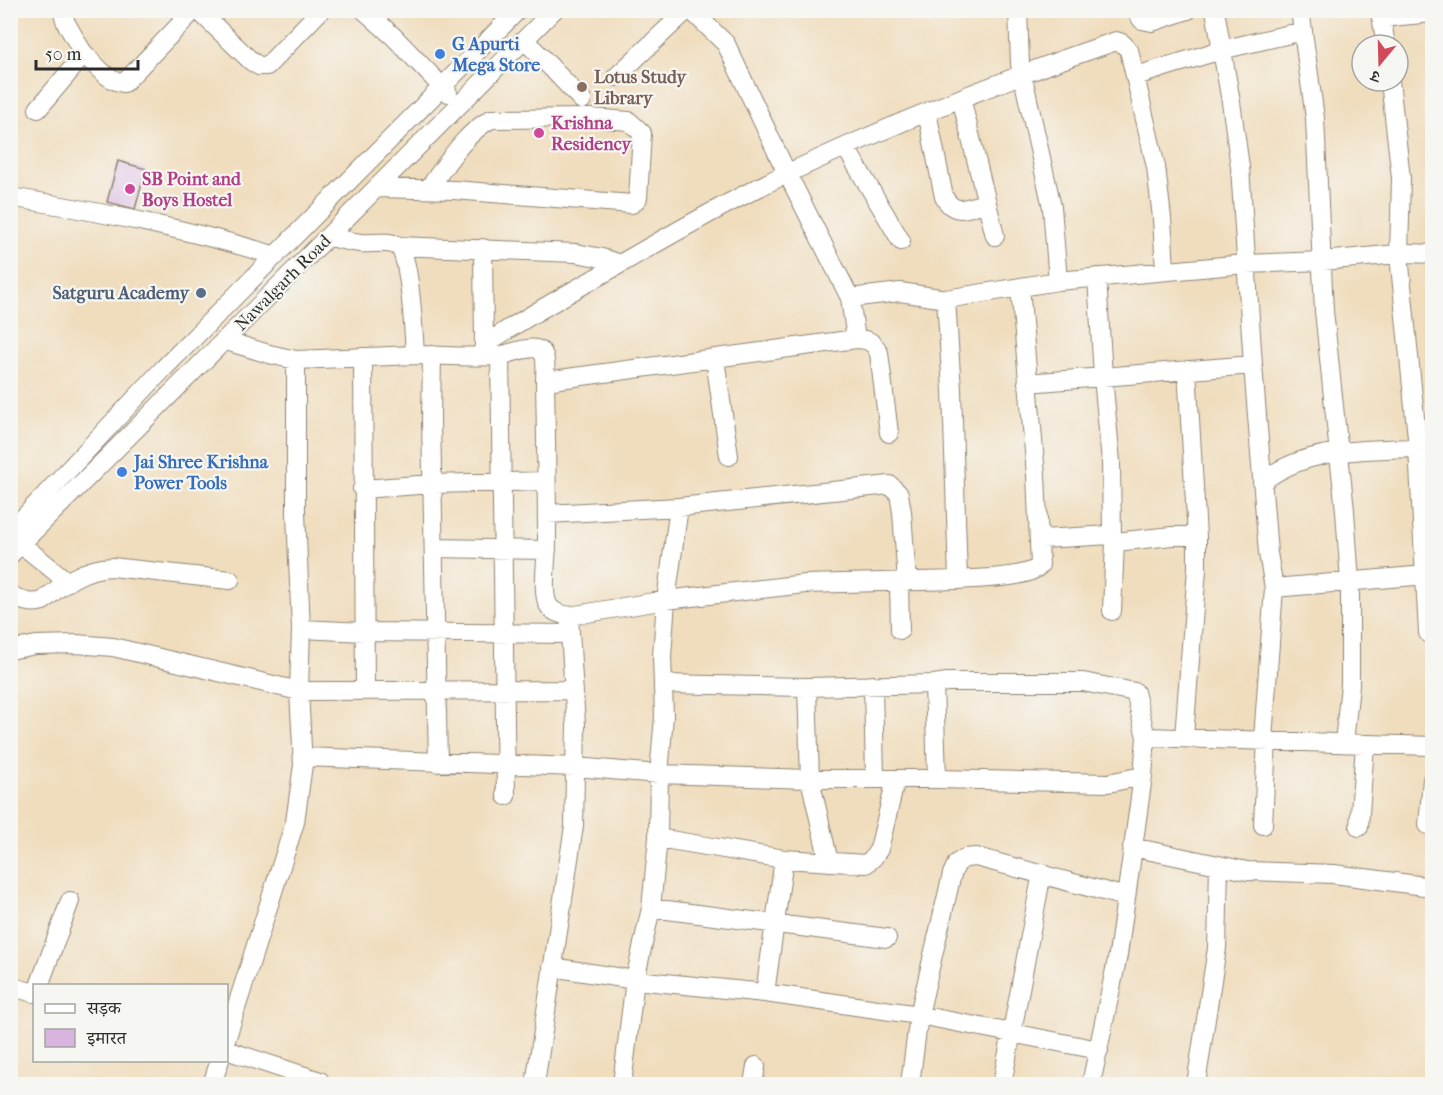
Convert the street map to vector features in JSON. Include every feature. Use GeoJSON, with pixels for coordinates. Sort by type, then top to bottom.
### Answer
{"type":"FeatureCollection","features":[{"type":"Feature","properties":{"kind":"street"},"geometry":{"type":"LineString","coordinates":[[62,10],[66,23],[82,51],[104,74],[115,82],[124,83],[194,10]]}},
{"type":"Feature","properties":{"kind":"street"},"geometry":{"type":"LineString","coordinates":[[198,10],[251,61],[259,66],[267,66],[321,10]]}},
{"type":"Feature","properties":{"kind":"street"},"geometry":{"type":"LineString","coordinates":[[364,10],[394,37],[460,105]]}},
{"type":"Feature","properties":{"kind":"street"},"geometry":{"type":"LineString","coordinates":[[68,582],[14,544],[164,368],[518,10]]}},
{"type":"Feature","properties":{"kind":"street","name":"Nawalgarh Road"},"geometry":{"type":"LineString","coordinates":[[14,544],[226,341],[554,10]]}},
{"type":"Feature","properties":{"kind":"street"},"geometry":{"type":"LineString","coordinates":[[616,77],[689,10],[726,44],[850,298],[856,339]]}},
{"type":"Feature","properties":{"kind":"street"},"geometry":{"type":"LineString","coordinates":[[1018,10],[1020,64],[1052,207],[1058,281]]}},
{"type":"Feature","properties":{"kind":"street"},"geometry":{"type":"LineString","coordinates":[[1135,10],[1142,20],[1152,22],[1188,10]]}},
{"type":"Feature","properties":{"kind":"street"},"geometry":{"type":"LineString","coordinates":[[1215,10],[1240,167],[1252,365],[1268,552],[1274,588],[1265,739],[1263,825]]}},
{"type":"Feature","properties":{"kind":"street"},"geometry":{"type":"LineString","coordinates":[[1300,10],[1315,118],[1324,311],[1346,511],[1350,582],[1350,685],[1344,743]]}},
{"type":"Feature","properties":{"kind":"street"},"geometry":{"type":"LineString","coordinates":[[1384,33],[1380,14],[1432,13]]}},
{"type":"Feature","properties":{"kind":"street"},"geometry":{"type":"LineString","coordinates":[[1136,76],[1221,50],[1303,31]]}},
{"type":"Feature","properties":{"kind":"street"},"geometry":{"type":"LineString","coordinates":[[525,40],[582,100]]}},
{"type":"Feature","properties":{"kind":"street"},"geometry":{"type":"LineString","coordinates":[[489,352],[511,326],[787,173],[1022,73],[1116,41],[1127,46],[1156,167],[1165,270]]}},
{"type":"Feature","properties":{"kind":"street"},"geometry":{"type":"LineString","coordinates":[[38,109],[75,65],[82,51]]}},
{"type":"Feature","properties":{"kind":"street"},"geometry":{"type":"LineString","coordinates":[[1391,93],[1401,178],[1399,255],[1425,448],[1428,633]]}},
{"type":"Feature","properties":{"kind":"street"},"geometry":{"type":"LineString","coordinates":[[961,98],[995,236]]}},
{"type":"Feature","properties":{"kind":"street"},"geometry":{"type":"LineString","coordinates":[[927,112],[944,197],[948,204],[954,209],[960,209],[987,202]]}},
{"type":"Feature","properties":{"kind":"street"},"geometry":{"type":"LineString","coordinates":[[378,188],[428,189],[632,204],[638,198],[642,133],[629,121],[590,118],[491,119],[477,127],[465,139],[428,189]]}},
{"type":"Feature","properties":{"kind":"street"},"geometry":{"type":"LineString","coordinates":[[846,148],[901,241]]}},
{"type":"Feature","properties":{"kind":"street"},"geometry":{"type":"LineString","coordinates":[[10,197],[71,207],[221,238],[276,256]]}},
{"type":"Feature","properties":{"kind":"street"},"geometry":{"type":"LineString","coordinates":[[329,237],[398,246],[576,253],[620,264]]}},
{"type":"Feature","properties":{"kind":"street"},"geometry":{"type":"LineString","coordinates":[[398,246],[405,258],[424,355],[431,420],[438,763]]}},
{"type":"Feature","properties":{"kind":"street"},"geometry":{"type":"LineString","coordinates":[[483,248],[489,352],[502,482],[506,796]]}},
{"type":"Feature","properties":{"kind":"street"},"geometry":{"type":"LineString","coordinates":[[850,298],[900,292],[946,299],[1058,281],[1165,270],[1323,261],[1409,253],[1432,254]]}},
{"type":"Feature","properties":{"kind":"street"},"geometry":{"type":"LineString","coordinates":[[1097,277],[1111,462],[1114,539],[1112,611]]}},
{"type":"Feature","properties":{"kind":"street"},"geometry":{"type":"LineString","coordinates":[[301,629],[504,634],[570,625],[666,600],[805,584],[958,579],[1020,574],[1036,570],[1041,565],[1041,539],[1020,287]]}},
{"type":"Feature","properties":{"kind":"street"},"geometry":{"type":"LineString","coordinates":[[946,299],[952,390],[958,579]]}},
{"type":"Feature","properties":{"kind":"street"},"geometry":{"type":"LineString","coordinates":[[545,381],[866,339],[875,344],[879,353],[890,433]]}},
{"type":"Feature","properties":{"kind":"street"},"geometry":{"type":"LineString","coordinates":[[226,341],[296,360],[538,349],[544,357],[546,602],[570,625],[576,725],[574,826],[535,1084]]}},
{"type":"Feature","properties":{"kind":"street"},"geometry":{"type":"LineString","coordinates":[[363,357],[365,691]]}},
{"type":"Feature","properties":{"kind":"street"},"geometry":{"type":"LineString","coordinates":[[715,359],[729,456]]}},
{"type":"Feature","properties":{"kind":"street"},"geometry":{"type":"LineString","coordinates":[[228,1034],[296,822],[301,790],[303,757],[299,692],[301,629],[296,513],[296,360]]}},
{"type":"Feature","properties":{"kind":"street"},"geometry":{"type":"LineString","coordinates":[[1027,383],[1252,365]]}},
{"type":"Feature","properties":{"kind":"street"},"geometry":{"type":"LineString","coordinates":[[1184,737],[1197,569],[1197,536],[1186,370]]}},
{"type":"Feature","properties":{"kind":"street"},"geometry":{"type":"LineString","coordinates":[[1262,482],[1276,470],[1296,462],[1338,452],[1425,448]]}},
{"type":"Feature","properties":{"kind":"street"},"geometry":{"type":"LineString","coordinates":[[362,489],[433,484],[546,482]]}},
{"type":"Feature","properties":{"kind":"street"},"geometry":{"type":"LineString","coordinates":[[547,514],[679,507],[890,485],[899,494],[902,512],[903,582],[900,630]]}},
{"type":"Feature","properties":{"kind":"street"},"geometry":{"type":"LineString","coordinates":[[622,1084],[635,980],[651,908],[658,838],[659,774],[664,716],[662,656],[666,600],[679,507]]}},
{"type":"Feature","properties":{"kind":"street"},"geometry":{"type":"LineString","coordinates":[[1041,539],[1197,536]]}},
{"type":"Feature","properties":{"kind":"street"},"geometry":{"type":"LineString","coordinates":[[434,548],[547,550]]}},
{"type":"Feature","properties":{"kind":"street"},"geometry":{"type":"LineString","coordinates":[[10,594],[37,603],[44,601],[83,572],[112,567],[230,580]]}},
{"type":"Feature","properties":{"kind":"street"},"geometry":{"type":"LineString","coordinates":[[1274,588],[1426,575]]}},
{"type":"Feature","properties":{"kind":"street"},"geometry":{"type":"LineString","coordinates":[[10,650],[36,645],[76,644],[113,647],[299,692],[574,690]]}},
{"type":"Feature","properties":{"kind":"street"},"geometry":{"type":"LineString","coordinates":[[663,684],[807,687],[947,682],[1083,682],[1136,692],[1146,737],[1143,776],[1118,955],[1091,1084]]}},
{"type":"Feature","properties":{"kind":"street"},"geometry":{"type":"LineString","coordinates":[[934,684],[937,779]]}},
{"type":"Feature","properties":{"kind":"street"},"geometry":{"type":"LineString","coordinates":[[873,686],[875,778]]}},
{"type":"Feature","properties":{"kind":"street"},"geometry":{"type":"LineString","coordinates":[[807,687],[810,779],[829,862]]}},
{"type":"Feature","properties":{"kind":"street"},"geometry":{"type":"LineString","coordinates":[[1146,737],[1432,746]]}},
{"type":"Feature","properties":{"kind":"street"},"geometry":{"type":"LineString","coordinates":[[1359,827],[1365,745]]}},
{"type":"Feature","properties":{"kind":"street"},"geometry":{"type":"LineString","coordinates":[[303,757],[575,767],[659,774],[810,779],[875,778],[1108,783],[1143,776]]}},
{"type":"Feature","properties":{"kind":"street"},"geometry":{"type":"LineString","coordinates":[[658,838],[784,859],[866,864],[879,849],[896,779]]}},
{"type":"Feature","properties":{"kind":"street"},"geometry":{"type":"LineString","coordinates":[[1428,825],[1432,779]]}},
{"type":"Feature","properties":{"kind":"street"},"geometry":{"type":"LineString","coordinates":[[1132,847],[1247,872],[1334,874],[1432,887]]}},
{"type":"Feature","properties":{"kind":"street"},"geometry":{"type":"LineString","coordinates":[[910,1084],[919,1015],[952,874],[957,863],[965,858],[976,857],[1125,897]]}},
{"type":"Feature","properties":{"kind":"street"},"geometry":{"type":"LineString","coordinates":[[765,993],[784,859]]}},
{"type":"Feature","properties":{"kind":"street"},"geometry":{"type":"LineString","coordinates":[[1196,1084],[1217,948],[1219,866]]}},
{"type":"Feature","properties":{"kind":"street"},"geometry":{"type":"LineString","coordinates":[[1002,1084],[1042,873]]}},
{"type":"Feature","properties":{"kind":"street"},"geometry":{"type":"LineString","coordinates":[[40,984],[70,901]]}},
{"type":"Feature","properties":{"kind":"street"},"geometry":{"type":"LineString","coordinates":[[651,908],[887,938]]}},
{"type":"Feature","properties":{"kind":"street"},"geometry":{"type":"LineString","coordinates":[[552,967],[635,980],[765,993],[919,1015],[1099,1050]]}},
{"type":"Feature","properties":{"kind":"street"},"geometry":{"type":"LineString","coordinates":[[10,986],[33,993]]}},
{"type":"Feature","properties":{"kind":"street"},"geometry":{"type":"LineString","coordinates":[[228,1051],[320,1081]]}},
{"type":"Feature","properties":{"kind":"street"},"geometry":{"type":"LineString","coordinates":[[212,1084],[219,1062]]}},
{"type":"Feature","properties":{"kind":"building"},"geometry":{"type":"Polygon","coordinates":[[[118,161],[146,169],[135,209],[107,202],[118,161]]]}},
{"type":"Feature","properties":{"kind":"place","name":"G Apurti Mega Store"},"geometry":{"type":"Point","coordinates":[440,54]}},
{"type":"Feature","properties":{"kind":"place","name":"Lotus Study Library"},"geometry":{"type":"Point","coordinates":[582,87]}},
{"type":"Feature","properties":{"kind":"place","name":"Krishna Residency"},"geometry":{"type":"Point","coordinates":[539,133]}},
{"type":"Feature","properties":{"kind":"place","name":"SB Point and Boys Hostel"},"geometry":{"type":"Point","coordinates":[130,189]}},
{"type":"Feature","properties":{"kind":"place","name":"Satguru Academy"},"geometry":{"type":"Point","coordinates":[201,293]}},
{"type":"Feature","properties":{"kind":"place","name":"Jai Shree Krishna Power Tools"},"geometry":{"type":"Point","coordinates":[122,472]}}]}
